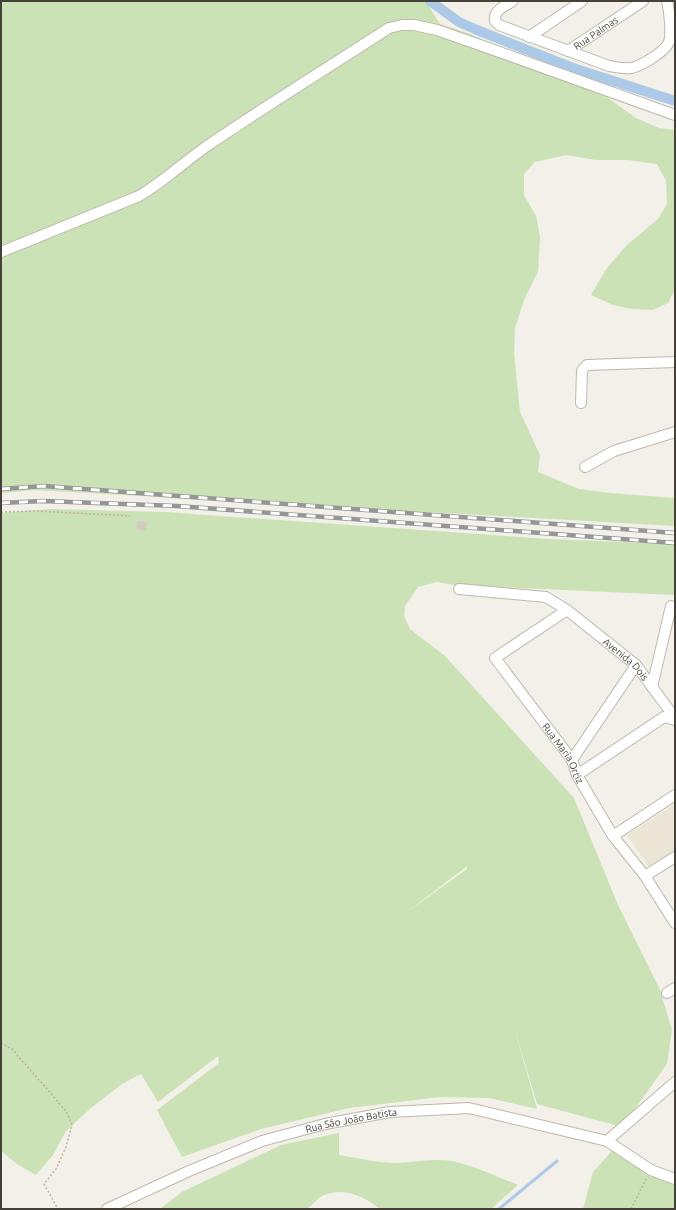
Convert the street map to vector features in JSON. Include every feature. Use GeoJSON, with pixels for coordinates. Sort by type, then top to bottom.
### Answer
{"type":"FeatureCollection","features":[{"type":"Feature","properties":{"kind":"street"},"geometry":{"type":"LineString","coordinates":[[513,1],[500,9],[494,17],[495,21],[499,25],[609,66],[621,68],[632,68],[649,60],[666,47],[670,34],[668,2]]}},
{"type":"Feature","properties":{"kind":"street"},"geometry":{"type":"LineString","coordinates":[[529,37],[582,1]]}},
{"type":"Feature","properties":{"kind":"street","name":"Rua Palmas"},"geometry":{"type":"LineString","coordinates":[[568,51],[643,1]]}},
{"type":"Feature","properties":{"kind":"street"},"geometry":{"type":"LineString","coordinates":[[1,252],[139,196],[151,189],[204,148],[237,126],[389,28],[402,25],[414,25],[437,30],[675,115]]}},
{"type":"Feature","properties":{"kind":"street"},"geometry":{"type":"LineString","coordinates":[[581,403],[582,371],[587,365],[675,362]]}},
{"type":"Feature","properties":{"kind":"street"},"geometry":{"type":"LineString","coordinates":[[585,467],[614,451],[675,432]]}},
{"type":"Feature","properties":{"kind":"street","name":"Avenida Dois"},"geometry":{"type":"LineString","coordinates":[[459,589],[546,597],[567,610],[636,665],[675,719]]}},
{"type":"Feature","properties":{"kind":"street"},"geometry":{"type":"LineString","coordinates":[[652,687],[671,606]]}},
{"type":"Feature","properties":{"kind":"street","name":"Rua Maria Ortiz"},"geometry":{"type":"LineString","coordinates":[[567,610],[495,658],[572,760],[577,775],[613,836],[645,876],[675,923]]}},
{"type":"Feature","properties":{"kind":"street"},"geometry":{"type":"LineString","coordinates":[[572,760],[636,665]]}},
{"type":"Feature","properties":{"kind":"street"},"geometry":{"type":"LineString","coordinates":[[577,775],[664,717],[675,719]]}},
{"type":"Feature","properties":{"kind":"street"},"geometry":{"type":"LineString","coordinates":[[613,836],[675,795]]}},
{"type":"Feature","properties":{"kind":"street"},"geometry":{"type":"LineString","coordinates":[[645,876],[675,857]]}},
{"type":"Feature","properties":{"kind":"street"},"geometry":{"type":"LineString","coordinates":[[607,1141],[675,1082]]}},
{"type":"Feature","properties":{"kind":"street","name":"Rua São João Batista"},"geometry":{"type":"LineString","coordinates":[[106,1209],[189,1171],[262,1141],[325,1124],[390,1112],[469,1108],[607,1141],[651,1170],[675,1179]]}},
{"type":"Feature","properties":{"kind":"path"},"geometry":{"type":"LineString","coordinates":[[1,512],[37,511],[130,516]]}},
{"type":"Feature","properties":{"kind":"path"},"geometry":{"type":"LineString","coordinates":[[1,1043],[12,1049],[66,1111],[72,1125],[66,1147],[56,1169],[44,1184],[58,1209]]}},
{"type":"Feature","properties":{"kind":"path"},"geometry":{"type":"LineString","coordinates":[[631,1209],[651,1170]]}},
{"type":"Feature","properties":{"kind":"shaded area"},"geometry":{"type":"Polygon","coordinates":[[[675,804],[675,853],[650,869],[627,835],[675,804]]]}},
{"type":"Feature","properties":{"kind":"green space"},"geometry":{"type":"Polygon","coordinates":[[[1,1],[431,1],[428,5],[440,24],[470,34],[608,98],[636,118],[659,128],[675,130],[675,289],[668,303],[653,310],[632,309],[613,305],[591,295],[607,268],[627,245],[658,219],[667,204],[666,181],[657,164],[628,160],[596,160],[566,155],[535,162],[524,174],[524,195],[536,216],[540,237],[538,272],[524,300],[515,328],[514,354],[520,412],[540,455],[538,472],[579,489],[675,498],[675,526],[36,490],[1,493],[1,1]]]}},
{"type":"Feature","properties":{"kind":"green space"},"geometry":{"type":"Polygon","coordinates":[[[51,509],[165,512],[548,539],[675,544],[675,595],[454,585],[437,582],[418,587],[405,606],[404,616],[410,629],[445,656],[574,798],[618,905],[660,990],[672,1030],[667,1064],[622,1127],[537,1104],[513,1023],[537,1109],[489,1098],[440,1097],[349,1108],[261,1129],[182,1157],[157,1110],[219,1063],[218,1056],[158,1102],[141,1074],[122,1084],[91,1108],[66,1131],[53,1155],[36,1175],[17,1164],[1,1151],[1,513],[51,509]],[[466,867],[403,915],[467,869],[466,867]]]}},
{"type":"Feature","properties":{"kind":"green space"},"geometry":{"type":"Polygon","coordinates":[[[339,1133],[339,1155],[390,1163],[431,1160],[452,1161],[477,1168],[518,1185],[491,1209],[380,1209],[374,1204],[360,1197],[345,1192],[337,1192],[322,1196],[307,1209],[160,1209],[182,1192],[281,1145],[339,1133]]]}},
{"type":"Feature","properties":{"kind":"green space"},"geometry":{"type":"Polygon","coordinates":[[[618,1144],[643,1163],[664,1169],[675,1176],[675,1209],[583,1209],[593,1172],[618,1144]]]}},
{"type":"Feature","properties":{"kind":"building"},"geometry":{"type":"Polygon","coordinates":[[[137,521],[147,522],[146,531],[136,529],[137,521]]]}},
{"type":"Feature","properties":{"kind":"waterway"},"geometry":{"type":"LineString","coordinates":[[430,1],[459,22],[477,30],[573,68],[675,101]]}},
{"type":"Feature","properties":{"kind":"waterway"},"geometry":{"type":"LineString","coordinates":[[499,1209],[557,1161]]}},
{"type":"Feature","properties":{"kind":"railway"},"geometry":{"type":"LineString","coordinates":[[1,489],[44,486],[675,533]]}},
{"type":"Feature","properties":{"kind":"railway"},"geometry":{"type":"LineString","coordinates":[[1,503],[43,501],[177,506],[675,543]]}}]}
